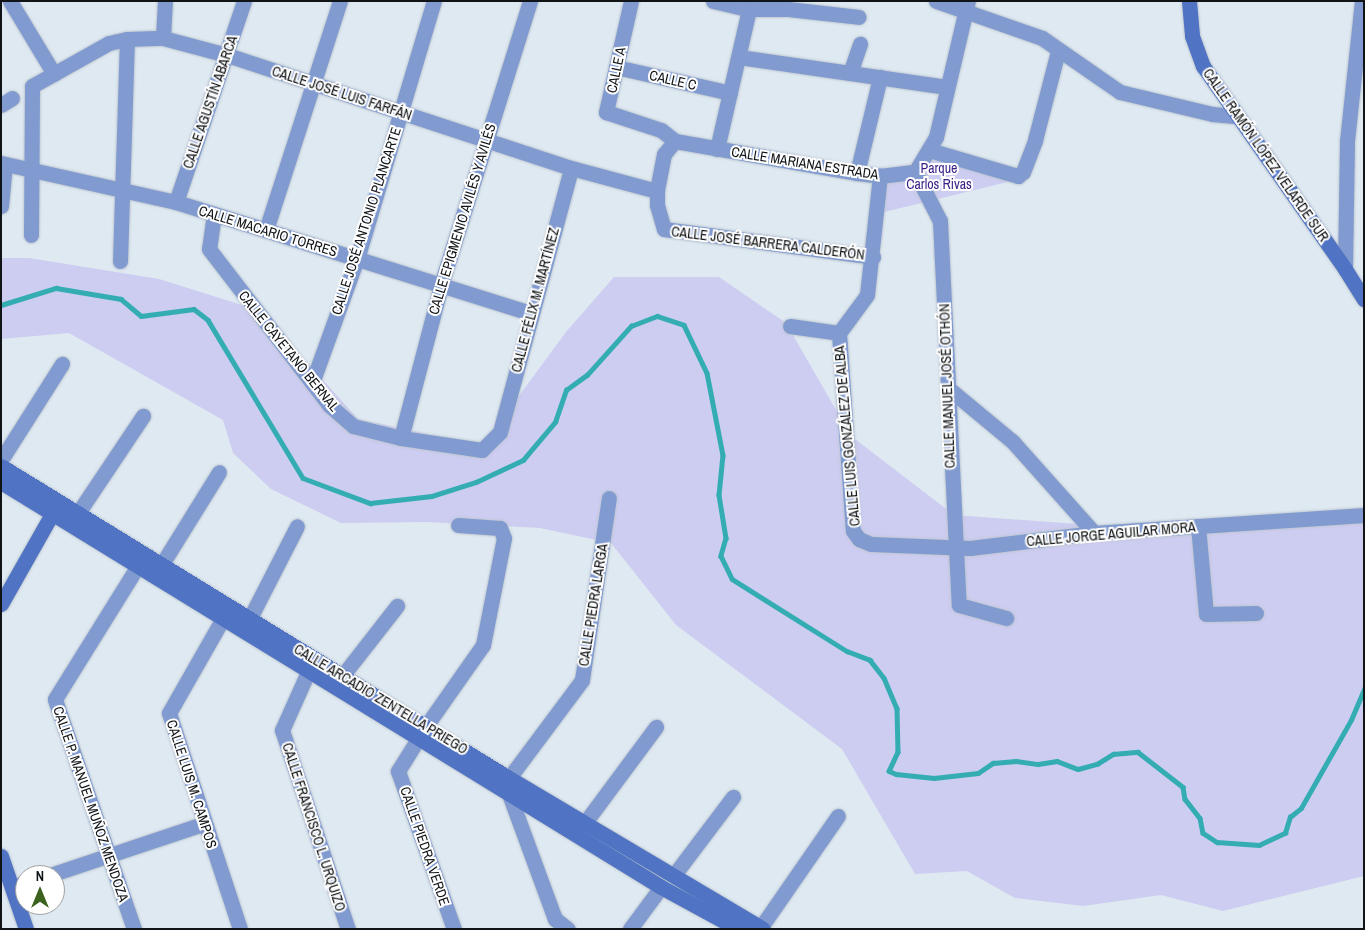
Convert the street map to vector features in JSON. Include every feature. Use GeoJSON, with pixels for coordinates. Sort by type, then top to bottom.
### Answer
{"type":"FeatureCollection","features":[{"type":"Feature","properties":{"kind":"street"},"geometry":{"type":"LineString","coordinates":[[10,1],[54,74]]}},
{"type":"Feature","properties":{"kind":"street"},"geometry":{"type":"LineString","coordinates":[[163,38],[165,1]]}},
{"type":"Feature","properties":{"kind":"street","name":"CALLE AGUSTÍN ABARCA"},"geometry":{"type":"LineString","coordinates":[[176,202],[227,56],[244,1]]}},
{"type":"Feature","properties":{"kind":"street"},"geometry":{"type":"LineString","coordinates":[[266,230],[340,1]]}},
{"type":"Feature","properties":{"kind":"street","name":"CALLE JOSÉ ANTONIO PLANCARTE"},"geometry":{"type":"LineString","coordinates":[[312,383],[357,259],[434,1]]}},
{"type":"Feature","properties":{"kind":"street","name":"CALLE EPIGMENIO AVILÉS Y AVILÉS"},"geometry":{"type":"LineString","coordinates":[[400,438],[441,285],[530,1]]}},
{"type":"Feature","properties":{"kind":"street","name":"CALLE A"},"geometry":{"type":"LineString","coordinates":[[631,1],[606,112],[661,130],[675,141]]}},
{"type":"Feature","properties":{"kind":"street"},"geometry":{"type":"LineString","coordinates":[[713,1],[860,17]]}},
{"type":"Feature","properties":{"kind":"street"},"geometry":{"type":"LineString","coordinates":[[936,1],[966,6],[1042,38],[1058,51],[1120,92],[1212,114],[1237,116]]}},
{"type":"Feature","properties":{"kind":"street","name":"CALLE RAMÓN LÓPEZ VELARDE SUR"},"geometry":{"type":"LineString","coordinates":[[1190,1],[1192,36],[1203,66],[1345,268],[1364,300]]}},
{"type":"Feature","properties":{"kind":"street"},"geometry":{"type":"LineString","coordinates":[[1345,268],[1347,141],[1362,1]]}},
{"type":"Feature","properties":{"kind":"street"},"geometry":{"type":"LineString","coordinates":[[717,149],[750,5]]}},
{"type":"Feature","properties":{"kind":"street"},"geometry":{"type":"LineString","coordinates":[[915,172],[936,137],[966,6]]}},
{"type":"Feature","properties":{"kind":"street","name":"CALLE JOSÉ LUIS FARFÁN"},"geometry":{"type":"LineString","coordinates":[[32,170],[32,86],[109,43],[127,39],[163,38],[227,56],[571,168],[657,190]]}},
{"type":"Feature","properties":{"kind":"street"},"geometry":{"type":"LineString","coordinates":[[120,261],[120,190],[127,39]]}},
{"type":"Feature","properties":{"kind":"street"},"geometry":{"type":"LineString","coordinates":[[850,73],[860,44]]}},
{"type":"Feature","properties":{"kind":"street"},"geometry":{"type":"LineString","coordinates":[[929,150],[1018,176],[1023,172],[1035,140],[1058,51]]}},
{"type":"Feature","properties":{"kind":"street"},"geometry":{"type":"LineString","coordinates":[[739,57],[947,87]]}},
{"type":"Feature","properties":{"kind":"street","name":"CALLE C"},"geometry":{"type":"LineString","coordinates":[[616,66],[730,93]]}},
{"type":"Feature","properties":{"kind":"street"},"geometry":{"type":"LineString","coordinates":[[857,173],[880,77]]}},
{"type":"Feature","properties":{"kind":"street"},"geometry":{"type":"LineString","coordinates":[[657,190],[664,154],[675,141]]}},
{"type":"Feature","properties":{"kind":"street","name":"CALLE MARIANA ESTRADA"},"geometry":{"type":"LineString","coordinates":[[675,141],[880,176],[915,172]]}},
{"type":"Feature","properties":{"kind":"street"},"geometry":{"type":"LineString","coordinates":[[1,206],[3,164]]}},
{"type":"Feature","properties":{"kind":"street","name":"CALLE MACARIO TORRES"},"geometry":{"type":"LineString","coordinates":[[3,164],[176,202],[531,313]]}},
{"type":"Feature","properties":{"kind":"street","name":"CALLE FÉLIX M. MARTÍNEZ"},"geometry":{"type":"LineString","coordinates":[[500,432],[571,168]]}},
{"type":"Feature","properties":{"kind":"street"},"geometry":{"type":"LineString","coordinates":[[31,235],[32,170]]}},
{"type":"Feature","properties":{"kind":"street","name":"CALLE MANUEL JOSÉ OTHÓN"},"geometry":{"type":"LineString","coordinates":[[915,172],[940,221],[954,547],[959,605],[1006,618]]}},
{"type":"Feature","properties":{"kind":"street"},"geometry":{"type":"LineString","coordinates":[[790,326],[839,333],[867,295],[873,257],[880,176]]}},
{"type":"Feature","properties":{"kind":"street","name":"CALLE JOSÉ BARRERA CALDERÓN"},"geometry":{"type":"LineString","coordinates":[[657,190],[664,229],[873,257]]}},
{"type":"Feature","properties":{"kind":"street","name":"CALLE CAYETANO BERNAL"},"geometry":{"type":"LineString","coordinates":[[214,214],[209,249],[329,405],[353,426],[400,438],[482,450],[500,432]]}},
{"type":"Feature","properties":{"kind":"street","name":"CALLE LUIS GONZÁLEZ DE ALBA"},"geometry":{"type":"LineString","coordinates":[[839,333],[853,531],[859,539]]}},
{"type":"Feature","properties":{"kind":"street"},"geometry":{"type":"LineString","coordinates":[[1,460],[62,364]]}},
{"type":"Feature","properties":{"kind":"street"},"geometry":{"type":"LineString","coordinates":[[948,388],[1013,442],[1094,533]]}},
{"type":"Feature","properties":{"kind":"street"},"geometry":{"type":"LineString","coordinates":[[78,513],[143,416]]}},
{"type":"Feature","properties":{"kind":"street","name":"CALLE ARCADIO ZENTELLA PRIEGO"},"geometry":{"type":"LineString","coordinates":[[1,466],[342,675],[508,794],[661,887],[738,929]]}},
{"type":"Feature","properties":{"kind":"street"},"geometry":{"type":"LineString","coordinates":[[162,564],[220,472]]}},
{"type":"Feature","properties":{"kind":"street","name":"CALLE ARCADIO ZENTELLA PRIEGO"},"geometry":{"type":"LineString","coordinates":[[1,482],[308,672],[509,778],[586,821],[762,928]]}},
{"type":"Feature","properties":{"kind":"street","name":"CALLE PIEDRA LARGA"},"geometry":{"type":"LineString","coordinates":[[509,778],[582,680],[609,498]]}},
{"type":"Feature","properties":{"kind":"street"},"geometry":{"type":"LineString","coordinates":[[1,604],[52,514]]}},
{"type":"Feature","properties":{"kind":"street","name":"CALLE JORGE AGUILAR MORA"},"geometry":{"type":"LineString","coordinates":[[859,539],[871,544],[970,548],[1094,533],[1364,515]]}},
{"type":"Feature","properties":{"kind":"street"},"geometry":{"type":"LineString","coordinates":[[422,732],[483,645],[504,538],[500,528],[458,525]]}},
{"type":"Feature","properties":{"kind":"street"},"geometry":{"type":"LineString","coordinates":[[250,618],[297,526]]}},
{"type":"Feature","properties":{"kind":"street"},"geometry":{"type":"LineString","coordinates":[[1198,526],[1206,614],[1256,613]]}},
{"type":"Feature","properties":{"kind":"street","name":"CALLE P. MANUEL MUÑOZ MENDOZA"},"geometry":{"type":"LineString","coordinates":[[134,929],[55,699],[145,554]]}},
{"type":"Feature","properties":{"kind":"street"},"geometry":{"type":"LineString","coordinates":[[342,675],[397,606]]}},
{"type":"Feature","properties":{"kind":"street","name":"CALLE LUIS M. CAMPOS"},"geometry":{"type":"LineString","coordinates":[[222,620],[169,713],[240,929]]}},
{"type":"Feature","properties":{"kind":"street","name":"CALLE FRANCISCO L. URQUIZO"},"geometry":{"type":"LineString","coordinates":[[308,672],[282,730],[348,929]]}},
{"type":"Feature","properties":{"kind":"street"},"geometry":{"type":"LineString","coordinates":[[576,836],[656,728]]}},
{"type":"Feature","properties":{"kind":"street","name":"CALLE PIEDRA VERDE"},"geometry":{"type":"LineString","coordinates":[[422,732],[398,771],[454,929]]}},
{"type":"Feature","properties":{"kind":"street"},"geometry":{"type":"LineString","coordinates":[[508,794],[555,919],[568,929]]}},
{"type":"Feature","properties":{"kind":"street"},"geometry":{"type":"LineString","coordinates":[[674,875],[734,798]]}},
{"type":"Feature","properties":{"kind":"street"},"geometry":{"type":"LineString","coordinates":[[762,928],[838,816]]}},
{"type":"Feature","properties":{"kind":"street"},"geometry":{"type":"LineString","coordinates":[[65,870],[205,823]]}},
{"type":"Feature","properties":{"kind":"street"},"geometry":{"type":"LineString","coordinates":[[1,856],[15,880]]}},
{"type":"Feature","properties":{"kind":"street"},"geometry":{"type":"LineString","coordinates":[[630,929],[661,887]]}},
{"type":"Feature","properties":{"kind":"street"},"geometry":{"type":"LineString","coordinates":[[23,915],[26,929]]}},
{"type":"Feature","properties":{"kind":"green space","name":"Parque Carlos Rivas"},"geometry":{"type":"Polygon","coordinates":[[[930,151],[1012,181],[876,214],[881,177],[914,175],[930,151]]]}},
{"type":"Feature","properties":{"kind":"green space"},"geometry":{"type":"Polygon","coordinates":[[[1,258],[29,258],[159,279],[261,311],[358,419],[482,446],[566,332],[614,277],[719,277],[786,323],[851,436],[954,515],[1161,530],[1364,519],[1364,876],[1223,911],[1161,895],[1083,906],[1015,898],[967,871],[915,874],[842,749],[676,625],[611,543],[540,528],[427,522],[341,523],[271,489],[233,453],[223,420],[69,333],[1,339],[1,258]]]}},
{"type":"Feature","properties":{"kind":"waterway"},"geometry":{"type":"LineString","coordinates":[[1,305],[56,288],[121,299],[141,316],[194,309],[208,320],[303,478],[370,503],[432,496],[476,482],[523,460],[555,422],[566,390],[587,375],[631,326],[657,316],[684,325],[707,373],[723,455],[719,495],[726,538],[721,556],[732,579],[847,651],[870,660],[884,678],[897,708],[898,752],[889,771],[896,774],[934,778],[978,773],[993,763],[1016,761],[1038,764],[1057,761],[1078,769],[1097,764],[1113,754],[1138,752],[1183,787],[1185,799],[1200,818],[1203,833],[1217,842],[1259,845],[1285,833],[1290,817],[1301,808],[1351,720],[1364,689]]}}]}
